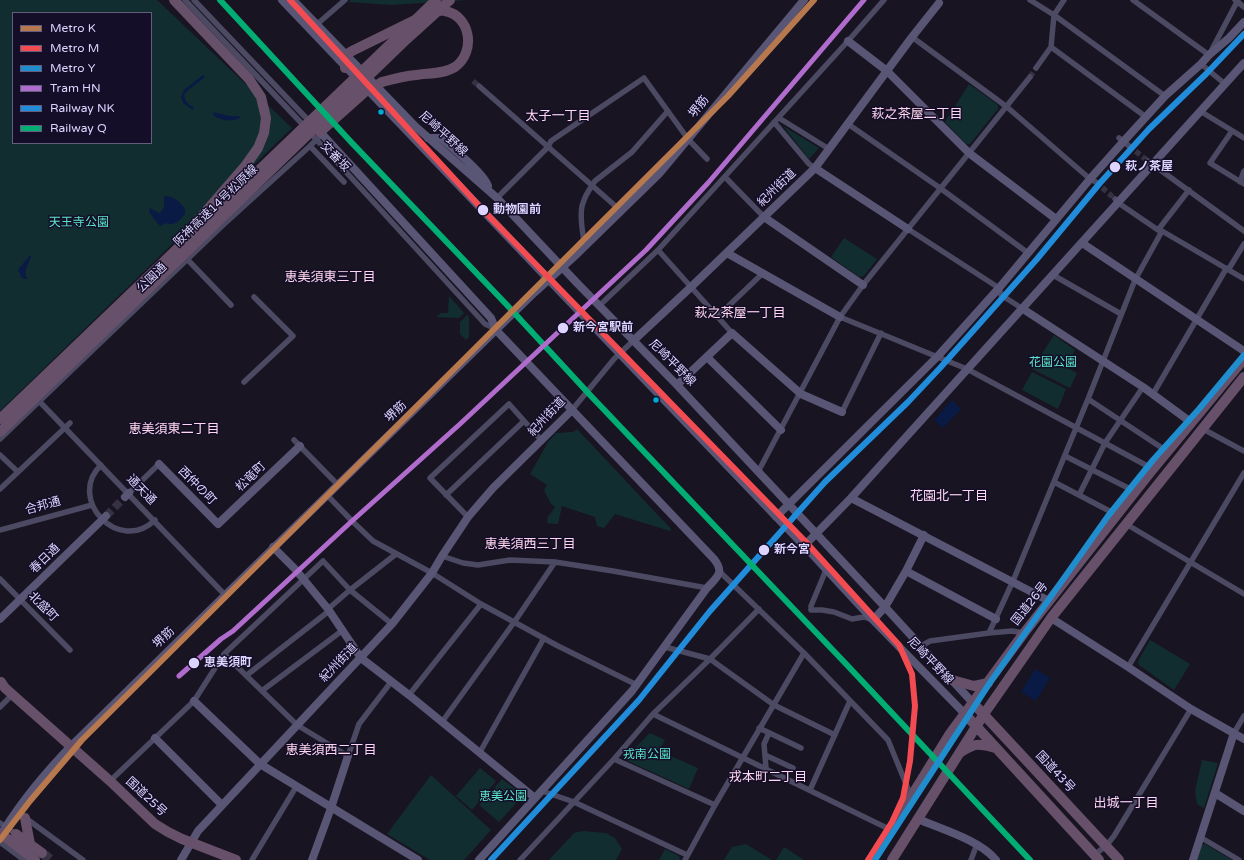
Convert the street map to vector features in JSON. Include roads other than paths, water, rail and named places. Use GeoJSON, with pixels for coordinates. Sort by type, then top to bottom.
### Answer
{"type":"FeatureCollection","features":[{"type":"Feature","properties":{"kind":"highway"},"geometry":{"type":"LineString","coordinates":[[161,263],[246,165],[258,148],[264,133],[266,118],[262,96],[249,78],[174,0]]}},
{"type":"Feature","properties":{"kind":"highway","name":"阪神高速14号松原線"},"geometry":{"type":"LineString","coordinates":[[0,419],[436,0]]}},
{"type":"Feature","properties":{"kind":"highway","name":"阪神高速14号松原線"},"geometry":{"type":"LineString","coordinates":[[0,432],[407,39],[450,0]]}},
{"type":"Feature","properties":{"kind":"highway"},"geometry":{"type":"LineString","coordinates":[[270,172],[286,163],[366,91],[382,82],[402,76],[431,73],[450,69],[457,65],[465,56],[469,38],[461,20],[453,13],[444,10],[432,12],[352,51],[346,55],[346,68]]}},
{"type":"Feature","properties":{"kind":"highway","name":"国道26号"},"geometry":{"type":"LineString","coordinates":[[872,860],[949,735],[1024,633],[1117,515],[1244,359]]}},
{"type":"Feature","properties":{"kind":"highway","name":"国道26号"},"geometry":{"type":"LineString","coordinates":[[892,860],[976,726],[1051,618],[1244,377]]}},
{"type":"Feature","properties":{"kind":"highway"},"geometry":{"type":"LineString","coordinates":[[952,680],[974,686],[988,683]]}},
{"type":"Feature","properties":{"kind":"highway"},"geometry":{"type":"LineString","coordinates":[[1,682],[9,698],[24,704]]}},
{"type":"Feature","properties":{"kind":"highway"},"geometry":{"type":"LineString","coordinates":[[1,682],[19,697],[24,704]]}},
{"type":"Feature","properties":{"kind":"highway","name":"国道43号"},"geometry":{"type":"LineString","coordinates":[[973,703],[1119,860]]}},
{"type":"Feature","properties":{"kind":"highway","name":"国道25号"},"geometry":{"type":"LineString","coordinates":[[24,704],[110,781],[154,824],[192,843],[236,860]]}},
{"type":"Feature","properties":{"kind":"highway"},"geometry":{"type":"LineString","coordinates":[[965,714],[1097,858]]}},
{"type":"Feature","properties":{"kind":"highway"},"geometry":{"type":"LineString","coordinates":[[959,753],[976,744],[996,748]]}},
{"type":"Feature","properties":{"kind":"highway"},"geometry":{"type":"LineString","coordinates":[[25,818],[21,839],[37,858]]}},
{"type":"Feature","properties":{"kind":"highway"},"geometry":{"type":"LineString","coordinates":[[1,830],[37,858]]}},
{"type":"Feature","properties":{"kind":"street"},"geometry":{"type":"LineString","coordinates":[[185,0],[319,137],[491,318],[496,330],[714,559],[718,564],[720,572],[804,653],[888,740],[912,797]]}},
{"type":"Feature","properties":{"kind":"street"},"geometry":{"type":"LineString","coordinates":[[194,0],[319,137]]}},
{"type":"Feature","properties":{"kind":"street","name":"尼崎平野線"},"geometry":{"type":"LineString","coordinates":[[282,0],[346,55],[428,138],[441,138],[480,174],[487,183],[489,191],[677,385],[922,646],[973,703]]}},
{"type":"Feature","properties":{"kind":"street","name":"尼崎平野線"},"geometry":{"type":"LineString","coordinates":[[293,0],[346,68],[804,546],[872,620],[965,714]]}},
{"type":"Feature","properties":{"kind":"street"},"geometry":{"type":"LineString","coordinates":[[313,27],[345,0]]}},
{"type":"Feature","properties":{"kind":"street","name":"堺筋"},"geometry":{"type":"LineString","coordinates":[[1,830],[43,776],[70,746],[328,496],[496,330],[659,174],[804,0]]}},
{"type":"Feature","properties":{"kind":"street"},"geometry":{"type":"LineString","coordinates":[[599,306],[658,250],[779,118],[884,0]]}},
{"type":"Feature","properties":{"kind":"street"},"geometry":{"type":"LineString","coordinates":[[1030,0],[1054,15],[1166,96]]}},
{"type":"Feature","properties":{"kind":"street"},"geometry":{"type":"LineString","coordinates":[[1036,68],[1051,47],[1054,15],[1064,0]]}},
{"type":"Feature","properties":{"kind":"street"},"geometry":{"type":"LineString","coordinates":[[1133,0],[1208,55]]}},
{"type":"Feature","properties":{"kind":"street"},"geometry":{"type":"LineString","coordinates":[[776,517],[938,356],[999,288],[1056,219],[1093,180],[1146,117],[1166,96],[1201,64],[1208,55],[1236,1],[1244,7]]}},
{"type":"Feature","properties":{"kind":"street","name":"紀州街道"},"geometry":{"type":"LineString","coordinates":[[181,860],[198,831],[392,624],[432,573],[468,518],[494,488],[572,410],[595,380],[620,353],[691,288],[815,168],[912,37],[941,2]]}},
{"type":"Feature","properties":{"kind":"street"},"geometry":{"type":"LineString","coordinates":[[1208,55],[1229,38],[1244,22]]}},
{"type":"Feature","properties":{"kind":"street"},"geometry":{"type":"LineString","coordinates":[[912,37],[1007,107],[1093,180]]}},
{"type":"Feature","properties":{"kind":"street"},"geometry":{"type":"LineString","coordinates":[[848,41],[887,72],[969,153],[1056,219]]}},
{"type":"Feature","properties":{"kind":"street"},"geometry":{"type":"LineString","coordinates":[[1051,47],[1146,117]]}},
{"type":"Feature","properties":{"kind":"street"},"geometry":{"type":"LineString","coordinates":[[804,546],[851,498],[1082,244],[1116,201],[1150,162],[1200,112],[1244,63]]}},
{"type":"Feature","properties":{"kind":"street"},"geometry":{"type":"LineString","coordinates":[[1201,64],[1225,84]]}},
{"type":"Feature","properties":{"kind":"street"},"geometry":{"type":"LineString","coordinates":[[758,472],[840,317],[863,285],[1030,77]]}},
{"type":"Feature","properties":{"kind":"street"},"geometry":{"type":"LineString","coordinates":[[497,198],[548,147],[552,141],[644,78],[688,139],[707,159]]}},
{"type":"Feature","properties":{"kind":"street"},"geometry":{"type":"LineString","coordinates":[[479,86],[621,211]]}},
{"type":"Feature","properties":{"kind":"street"},"geometry":{"type":"LineString","coordinates":[[585,246],[582,235],[582,203],[595,181],[632,152],[668,111]]}},
{"type":"Feature","properties":{"kind":"street"},"geometry":{"type":"LineString","coordinates":[[1200,112],[1244,138]]}},
{"type":"Feature","properties":{"kind":"street"},"geometry":{"type":"LineString","coordinates":[[779,118],[829,149]]}},
{"type":"Feature","properties":{"kind":"street"},"geometry":{"type":"LineString","coordinates":[[774,122],[809,164],[999,288],[1000,295],[1023,308],[1153,394],[1192,423]]}},
{"type":"Feature","properties":{"kind":"street"},"geometry":{"type":"LineString","coordinates":[[848,124],[940,188],[1028,253]]}},
{"type":"Feature","properties":{"kind":"street"},"geometry":{"type":"LineString","coordinates":[[1232,131],[1210,162],[1242,183],[1244,171]]}},
{"type":"Feature","properties":{"kind":"street","name":"公園通"},"geometry":{"type":"LineString","coordinates":[[0,439],[187,259],[319,137]]}},
{"type":"Feature","properties":{"kind":"street","name":"交番坂"},"geometry":{"type":"LineString","coordinates":[[310,146],[344,182]]}},
{"type":"Feature","properties":{"kind":"street"},"geometry":{"type":"LineString","coordinates":[[1150,162],[1244,231]]}},
{"type":"Feature","properties":{"kind":"street"},"geometry":{"type":"LineString","coordinates":[[725,177],[764,217],[863,285]]}},
{"type":"Feature","properties":{"kind":"street"},"geometry":{"type":"LineString","coordinates":[[989,633],[1013,581],[1054,482],[1135,280],[1160,230],[1189,190]]}},
{"type":"Feature","properties":{"kind":"street"},"geometry":{"type":"LineString","coordinates":[[1116,201],[1160,230],[1244,279]]}},
{"type":"Feature","properties":{"kind":"street"},"geometry":{"type":"LineString","coordinates":[[1082,244],[1244,351]]}},
{"type":"Feature","properties":{"kind":"street"},"geometry":{"type":"LineString","coordinates":[[1153,394],[1226,269],[1230,267],[1244,244]]}},
{"type":"Feature","properties":{"kind":"street"},"geometry":{"type":"LineString","coordinates":[[658,250],[732,333],[800,394],[842,412],[881,333]]}},
{"type":"Feature","properties":{"kind":"street"},"geometry":{"type":"LineString","coordinates":[[727,253],[840,317],[967,369],[1154,469]]}},
{"type":"Feature","properties":{"kind":"street"},"geometry":{"type":"LineString","coordinates":[[187,259],[231,305]]}},
{"type":"Feature","properties":{"kind":"street"},"geometry":{"type":"LineString","coordinates":[[718,317],[763,273]]}},
{"type":"Feature","properties":{"kind":"street"},"geometry":{"type":"LineString","coordinates":[[1053,275],[1121,314]]}},
{"type":"Feature","properties":{"kind":"street"},"geometry":{"type":"LineString","coordinates":[[244,382],[293,336],[254,297]]}},
{"type":"Feature","properties":{"kind":"street"},"geometry":{"type":"LineString","coordinates":[[677,385],[732,333]]}},
{"type":"Feature","properties":{"kind":"street"},"geometry":{"type":"LineString","coordinates":[[707,357],[781,430]]}},
{"type":"Feature","properties":{"kind":"street"},"geometry":{"type":"LineString","coordinates":[[1079,495],[1105,443],[1142,387]]}},
{"type":"Feature","properties":{"kind":"street"},"geometry":{"type":"LineString","coordinates":[[1088,399],[1168,452]]}},
{"type":"Feature","properties":{"kind":"street","name":"通天通"},"geometry":{"type":"LineString","coordinates":[[40,402],[102,465],[127,495],[155,520],[226,595]]}},
{"type":"Feature","properties":{"kind":"street"},"geometry":{"type":"LineString","coordinates":[[468,518],[430,478],[509,404],[542,441]]}},
{"type":"Feature","properties":{"kind":"street"},"geometry":{"type":"LineString","coordinates":[[446,495],[524,421]]}},
{"type":"Feature","properties":{"kind":"street"},"geometry":{"type":"LineString","coordinates":[[0,488],[70,423]]}},
{"type":"Feature","properties":{"kind":"street"},"geometry":{"type":"LineString","coordinates":[[1203,430],[1244,451]]}},
{"type":"Feature","properties":{"kind":"street"},"geometry":{"type":"LineString","coordinates":[[297,443],[338,485]]}},
{"type":"Feature","properties":{"kind":"street","name":"松竜町"},"geometry":{"type":"LineString","coordinates":[[218,524],[297,443]]}},
{"type":"Feature","properties":{"kind":"street"},"geometry":{"type":"LineString","coordinates":[[0,455],[18,472]]}},
{"type":"Feature","properties":{"kind":"street"},"geometry":{"type":"LineString","coordinates":[[1064,456],[1136,492]]}},
{"type":"Feature","properties":{"kind":"street"},"geometry":{"type":"LineString","coordinates":[[127,495],[159,464]]}},
{"type":"Feature","properties":{"kind":"street","name":"西仲の町"},"geometry":{"type":"LineString","coordinates":[[159,464],[218,524]]}},
{"type":"Feature","properties":{"kind":"street"},"geometry":{"type":"LineString","coordinates":[[102,465],[92,479],[90,492],[92,505],[104,518],[115,528],[134,532],[148,527],[155,520]]}},
{"type":"Feature","properties":{"kind":"street"},"geometry":{"type":"LineString","coordinates":[[1128,667],[1244,474]]}},
{"type":"Feature","properties":{"kind":"street"},"geometry":{"type":"LineString","coordinates":[[1054,482],[1117,515]]}},
{"type":"Feature","properties":{"kind":"street"},"geometry":{"type":"LineString","coordinates":[[328,496],[352,522],[373,541],[432,573],[481,604],[637,685]]}},
{"type":"Feature","properties":{"kind":"street"},"geometry":{"type":"LineString","coordinates":[[851,498],[1049,601]]}},
{"type":"Feature","properties":{"kind":"street","name":"合邦通"},"geometry":{"type":"LineString","coordinates":[[0,530],[92,505]]}},
{"type":"Feature","properties":{"kind":"street","name":"春日通"},"geometry":{"type":"LineString","coordinates":[[0,619],[104,518]]}},
{"type":"Feature","properties":{"kind":"street"},"geometry":{"type":"LineString","coordinates":[[1126,524],[1244,594]]}},
{"type":"Feature","properties":{"kind":"street"},"geometry":{"type":"LineString","coordinates":[[826,570],[811,606],[811,610],[834,612],[852,619],[864,617],[872,620],[885,607],[906,571],[924,535]]}},
{"type":"Feature","properties":{"kind":"street"},"geometry":{"type":"LineString","coordinates":[[274,547],[328,610],[361,658],[480,752],[535,798]]}},
{"type":"Feature","properties":{"kind":"street"},"geometry":{"type":"LineString","coordinates":[[247,675],[396,554]]}},
{"type":"Feature","properties":{"kind":"street"},"geometry":{"type":"LineString","coordinates":[[442,556],[463,563],[478,565],[510,560],[555,562],[707,588]]}},
{"type":"Feature","properties":{"kind":"street"},"geometry":{"type":"LineString","coordinates":[[110,781],[194,701],[224,654],[323,561],[350,590],[392,624]]}},
{"type":"Feature","properties":{"kind":"street"},"geometry":{"type":"LineString","coordinates":[[442,722],[515,621],[555,562]]}},
{"type":"Feature","properties":{"kind":"street"},"geometry":{"type":"LineString","coordinates":[[906,571],[996,618]]}},
{"type":"Feature","properties":{"kind":"street"},"geometry":{"type":"LineString","coordinates":[[479,860],[637,685],[720,572]]}},
{"type":"Feature","properties":{"kind":"street","name":"北盛町"},"geometry":{"type":"LineString","coordinates":[[0,579],[70,650]]}},
{"type":"Feature","properties":{"kind":"street"},"geometry":{"type":"LineString","coordinates":[[409,695],[481,604]]}},
{"type":"Feature","properties":{"kind":"street"},"geometry":{"type":"LineString","coordinates":[[520,860],[614,759],[653,714],[759,609]]}},
{"type":"Feature","properties":{"kind":"street"},"geometry":{"type":"LineString","coordinates":[[1051,618],[1191,709],[1244,739]]}},
{"type":"Feature","properties":{"kind":"street"},"geometry":{"type":"LineString","coordinates":[[263,690],[343,630]]}},
{"type":"Feature","properties":{"kind":"street"},"geometry":{"type":"LineString","coordinates":[[922,646],[930,641],[989,633],[1012,631],[1024,633]]}},
{"type":"Feature","properties":{"kind":"street"},"geometry":{"type":"LineString","coordinates":[[480,752],[544,638]]}},
{"type":"Feature","properties":{"kind":"street"},"geometry":{"type":"LineString","coordinates":[[665,647],[710,659],[774,705],[835,735]]}},
{"type":"Feature","properties":{"kind":"street"},"geometry":{"type":"LineString","coordinates":[[542,791],[574,802],[686,858],[759,728],[804,653]]}},
{"type":"Feature","properties":{"kind":"street"},"geometry":{"type":"LineString","coordinates":[[224,654],[263,690],[296,725],[348,756]]}},
{"type":"Feature","properties":{"kind":"street"},"geometry":{"type":"LineString","coordinates":[[312,860],[359,724],[391,682]]}},
{"type":"Feature","properties":{"kind":"street"},"geometry":{"type":"LineString","coordinates":[[0,707],[9,698]]}},
{"type":"Feature","properties":{"kind":"street"},"geometry":{"type":"LineString","coordinates":[[194,701],[260,764],[418,860]]}},
{"type":"Feature","properties":{"kind":"street"},"geometry":{"type":"LineString","coordinates":[[810,790],[850,701]]}},
{"type":"Feature","properties":{"kind":"street"},"geometry":{"type":"LineString","coordinates":[[1097,858],[1114,836],[1191,709]]}},
{"type":"Feature","properties":{"kind":"street"},"geometry":{"type":"LineString","coordinates":[[653,714],[891,830]]}},
{"type":"Feature","properties":{"kind":"street"},"geometry":{"type":"LineString","coordinates":[[1193,860],[1234,733],[1244,716]]}},
{"type":"Feature","properties":{"kind":"street"},"geometry":{"type":"LineString","coordinates":[[759,728],[801,748]]}},
{"type":"Feature","properties":{"kind":"street"},"geometry":{"type":"LineString","coordinates":[[766,768],[764,744],[769,733]]}},
{"type":"Feature","properties":{"kind":"street"},"geometry":{"type":"LineString","coordinates":[[155,738],[222,805]]}},
{"type":"Feature","properties":{"kind":"street"},"geometry":{"type":"LineString","coordinates":[[765,755],[793,768]]}},
{"type":"Feature","properties":{"kind":"street"},"geometry":{"type":"LineString","coordinates":[[614,759],[715,805]]}},
{"type":"Feature","properties":{"kind":"street"},"geometry":{"type":"LineString","coordinates":[[252,860],[296,787]]}},
{"type":"Feature","properties":{"kind":"street"},"geometry":{"type":"LineString","coordinates":[[1214,793],[1244,811]]}},
{"type":"Feature","properties":{"kind":"street"},"geometry":{"type":"LineString","coordinates":[[16,811],[83,860]]}},
{"type":"Feature","properties":{"kind":"street"},"geometry":{"type":"LineString","coordinates":[[918,819],[977,844],[991,854],[996,860]]}},
{"type":"Feature","properties":{"kind":"street"},"geometry":{"type":"LineString","coordinates":[[1,830],[21,839],[13,847],[13,852]]}},
{"type":"Feature","properties":{"kind":"street"},"geometry":{"type":"LineString","coordinates":[[1200,837],[1240,860]]}},
{"type":"Feature","properties":{"kind":"street"},"geometry":{"type":"LineString","coordinates":[[0,842],[24,860]]}},
{"type":"Feature","properties":{"kind":"street"},"geometry":{"type":"LineString","coordinates":[[971,860],[977,844]]}},
{"type":"Feature","properties":{"kind":"water"},"geometry":{"type":"Polygon","coordinates":[[[203,75],[205,77],[184,95],[187,103],[194,108],[193,110],[183,103],[181,97],[184,90],[203,75]]]}},
{"type":"Feature","properties":{"kind":"water"},"geometry":{"type":"Polygon","coordinates":[[[213,112],[229,116],[239,116],[240,118],[234,120],[224,120],[214,116],[213,112]]]}},
{"type":"Feature","properties":{"kind":"water"},"geometry":{"type":"Polygon","coordinates":[[[164,196],[171,197],[178,201],[185,209],[185,214],[179,221],[172,224],[166,223],[160,226],[149,212],[150,208],[159,213],[161,212],[164,207],[164,196]]]}},
{"type":"Feature","properties":{"kind":"water"},"geometry":{"type":"Polygon","coordinates":[[[31,255],[26,269],[27,279],[25,279],[22,278],[18,270],[31,255]]]}},
{"type":"Feature","properties":{"kind":"water"},"geometry":{"type":"Polygon","coordinates":[[[952,400],[961,409],[943,428],[934,420],[952,400]]]}},
{"type":"Feature","properties":{"kind":"water"},"geometry":{"type":"Polygon","coordinates":[[[1035,669],[1050,678],[1036,701],[1021,692],[1035,669]]]}},
{"type":"Feature","properties":{"kind":"tunnel"},"geometry":{"type":"LineString","coordinates":[[1030,77],[1036,68]]}},
{"type":"Feature","properties":{"kind":"tunnel"},"geometry":{"type":"LineString","coordinates":[[473,81],[479,86]]}},
{"type":"Feature","properties":{"kind":"tunnel"},"geometry":{"type":"LineString","coordinates":[[1129,146],[1148,161]]}},
{"type":"Feature","properties":{"kind":"tunnel"},"geometry":{"type":"LineString","coordinates":[[1096,182],[1115,199]]}},
{"type":"Feature","properties":{"kind":"tunnel"},"geometry":{"type":"LineString","coordinates":[[106,516],[125,497]]}},
{"type":"Feature","properties":{"kind":"tunnel"},"geometry":{"type":"LineString","coordinates":[[42,853],[51,860]]}},
{"type":"Feature","properties":{"kind":"metro line","name":"M"},"geometry":{"type":"LineString","coordinates":[[290,0],[483,210],[804,540],[899,645],[912,674],[915,706],[910,761],[903,798],[892,822],[868,860]]}},
{"type":"Feature","properties":{"kind":"metro line","name":"K"},"geometry":{"type":"LineString","coordinates":[[0,840],[30,801],[82,740],[728,96],[814,0]]}},
{"type":"Feature","properties":{"kind":"metro line","name":"Y"},"geometry":{"type":"LineString","coordinates":[[875,860],[989,684],[1108,516],[1153,460],[1199,409],[1244,355]]}},
{"type":"Feature","properties":{"kind":"tram line","name":"HN"},"geometry":{"type":"LineString","coordinates":[[179,676],[221,639],[233,631],[460,424],[646,250],[708,183],[864,0]]}},
{"type":"Feature","properties":{"kind":"rail line","name":"Q"},"geometry":{"type":"LineString","coordinates":[[220,0],[352,143],[506,304],[591,396],[1030,860]]}},
{"type":"Feature","properties":{"kind":"rail line","name":"NK"},"geometry":{"type":"LineString","coordinates":[[491,860],[639,700],[710,611],[825,482],[908,402],[940,368],[1037,259],[1100,183],[1149,129],[1206,74],[1244,34]]}},
{"type":"Feature","properties":{"kind":"place","name":"萩ノ茶屋"},"geometry":{"type":"Point","coordinates":[1115,167]}},
{"type":"Feature","properties":{"kind":"place","name":"動物園前"},"geometry":{"type":"Point","coordinates":[483,210]}},
{"type":"Feature","properties":{"kind":"place","name":"新今宮駅前"},"geometry":{"type":"Point","coordinates":[563,328]}},
{"type":"Feature","properties":{"kind":"place","name":"新今宮"},"geometry":{"type":"Point","coordinates":[764,550]}},
{"type":"Feature","properties":{"kind":"place","name":"恵美須町"},"geometry":{"type":"Point","coordinates":[194,663]}},
{"type":"Feature","properties":{"kind":"district","name":"萩之茶屋二丁目"},"geometry":{"type":"Point","coordinates":[917,115]}},
{"type":"Feature","properties":{"kind":"district","name":"太子一丁目"},"geometry":{"type":"Point","coordinates":[558,117]}},
{"type":"Feature","properties":{"kind":"district","name":"恵美須東三丁目"},"geometry":{"type":"Point","coordinates":[330,278]}},
{"type":"Feature","properties":{"kind":"district","name":"萩之茶屋一丁目"},"geometry":{"type":"Point","coordinates":[740,314]}},
{"type":"Feature","properties":{"kind":"district","name":"恵美須東二丁目"},"geometry":{"type":"Point","coordinates":[174,430]}},
{"type":"Feature","properties":{"kind":"district","name":"花園北一丁目"},"geometry":{"type":"Point","coordinates":[949,497]}},
{"type":"Feature","properties":{"kind":"district","name":"恵美須西三丁目"},"geometry":{"type":"Point","coordinates":[530,545]}},
{"type":"Feature","properties":{"kind":"district","name":"恵美須西二丁目"},"geometry":{"type":"Point","coordinates":[331,751]}},
{"type":"Feature","properties":{"kind":"district","name":"戎本町二丁目"},"geometry":{"type":"Point","coordinates":[768,778]}},
{"type":"Feature","properties":{"kind":"district","name":"出城一丁目"},"geometry":{"type":"Point","coordinates":[1126,804]}},
{"type":"Feature","properties":{"kind":"park label","name":"天王寺公園"},"geometry":{"type":"Point","coordinates":[79,223]}},
{"type":"Feature","properties":{"kind":"park label","name":"花園公園"},"geometry":{"type":"Point","coordinates":[1053,363]}},
{"type":"Feature","properties":{"kind":"park label","name":"戎南公園"},"geometry":{"type":"Point","coordinates":[647,755]}},
{"type":"Feature","properties":{"kind":"park label","name":"恵美公園"},"geometry":{"type":"Point","coordinates":[503,797]}}]}
